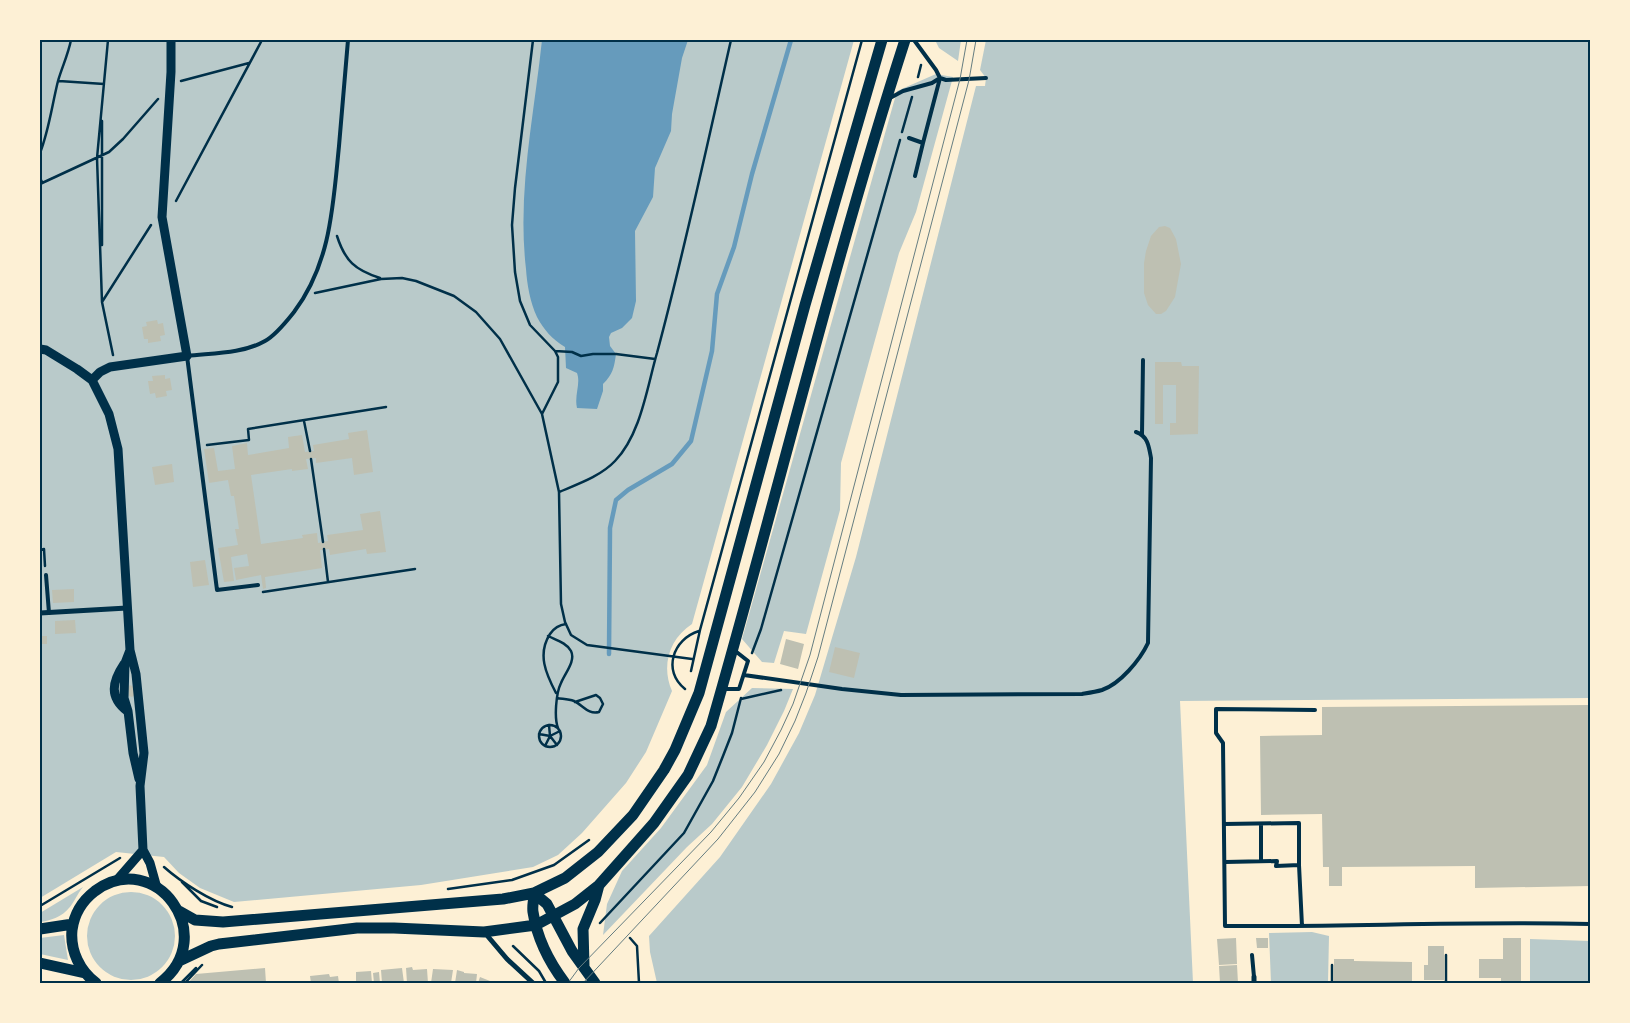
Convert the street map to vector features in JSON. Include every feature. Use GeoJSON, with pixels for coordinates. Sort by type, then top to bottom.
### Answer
{"type":"FeatureCollection","features":[{"type":"Feature","properties":{"kind":"main road"},"geometry":{"type":"LineString","coordinates":[[179,911],[195,920],[223,922],[503,899],[534,893],[565,878],[585,864],[633,815],[664,770],[684,730],[699,693],[805,305],[882,40]]}},
{"type":"Feature","properties":{"kind":"main road"},"geometry":{"type":"LineString","coordinates":[[179,961],[218,944],[357,928],[484,932],[536,925],[576,904],[599,886],[654,823],[688,775],[711,726],[823,314],[905,40]]}},
{"type":"Feature","properties":{"kind":"main road"},"geometry":{"type":"LineString","coordinates":[[96,983],[80,966],[73,950],[72,932],[76,915],[86,900],[99,888],[124,880],[140,881],[157,888],[173,902],[183,922],[185,932],[184,944],[179,961],[172,972],[160,983]]}},
{"type":"Feature","properties":{"kind":"main road"},"geometry":{"type":"LineString","coordinates":[[584,968],[583,929],[599,886]]}},
{"type":"Feature","properties":{"kind":"main road"},"geometry":{"type":"LineString","coordinates":[[534,893],[547,904],[572,951],[595,983]]}},
{"type":"Feature","properties":{"kind":"main road"},"geometry":{"type":"LineString","coordinates":[[534,893],[532,911],[543,948],[564,983]]}},
{"type":"Feature","properties":{"kind":"main road"},"geometry":{"type":"LineString","coordinates":[[40,929],[74,924]]}},
{"type":"Feature","properties":{"kind":"main road"},"geometry":{"type":"LineString","coordinates":[[40,962],[85,973]]}},
{"type":"Feature","properties":{"kind":"street"},"geometry":{"type":"LineString","coordinates":[[92,380],[100,372],[110,367],[187,356],[162,216],[171,72],[170,40]]}},
{"type":"Feature","properties":{"kind":"street"},"geometry":{"type":"LineString","coordinates":[[40,349],[54,355],[92,380],[109,414],[118,449],[130,650],[136,674],[144,753],[140,786],[143,850],[150,863],[157,888]]}},
{"type":"Feature","properties":{"kind":"street"},"geometry":{"type":"LineString","coordinates":[[40,613],[127,608]]}},
{"type":"Feature","properties":{"kind":"street"},"geometry":{"type":"LineString","coordinates":[[130,650],[125,663],[124,698],[128,711],[132,754],[140,786]]}},
{"type":"Feature","properties":{"kind":"street"},"geometry":{"type":"LineString","coordinates":[[116,881],[143,850]]}},
{"type":"Feature","properties":{"kind":"street"},"geometry":{"type":"LineString","coordinates":[[484,932],[533,983]]}},
{"type":"Feature","properties":{"kind":"lane"},"geometry":{"type":"LineString","coordinates":[[258,586],[217,590],[187,356],[244,349],[265,341],[285,324],[306,295],[321,263],[332,220],[348,40]]}},
{"type":"Feature","properties":{"kind":"lane"},"geometry":{"type":"LineString","coordinates":[[914,40],[940,78],[914,176]]}},
{"type":"Feature","properties":{"kind":"lane"},"geometry":{"type":"LineString","coordinates":[[886,101],[903,91],[932,83],[940,78]]}},
{"type":"Feature","properties":{"kind":"lane"},"geometry":{"type":"LineString","coordinates":[[940,78],[946,80],[986,78]]}},
{"type":"Feature","properties":{"kind":"lane"},"geometry":{"type":"LineString","coordinates":[[909,138],[923,143]]}},
{"type":"Feature","properties":{"kind":"lane"},"geometry":{"type":"LineString","coordinates":[[744,675],[902,695],[1082,694],[1103,690],[1118,680],[1142,655],[1148,643],[1151,458],[1149,445],[1142,434],[1142,360]]}},
{"type":"Feature","properties":{"kind":"lane"},"geometry":{"type":"LineString","coordinates":[[1136,432],[1142,434]]}},
{"type":"Feature","properties":{"kind":"lane"},"geometry":{"type":"LineString","coordinates":[[46,575],[49,613]]}},
{"type":"Feature","properties":{"kind":"lane"},"geometry":{"type":"LineString","coordinates":[[722,689],[739,690],[748,661],[732,648]]}},
{"type":"Feature","properties":{"kind":"lane"},"geometry":{"type":"LineString","coordinates":[[1315,710],[1216,709],[1216,733],[1223,743],[1225,926],[1292,927],[1532,922],[1590,924]]}},
{"type":"Feature","properties":{"kind":"lane"},"geometry":{"type":"LineString","coordinates":[[1224,824],[1299,822],[1302,926]]}},
{"type":"Feature","properties":{"kind":"lane"},"geometry":{"type":"LineString","coordinates":[[1261,824],[1261,861]]}},
{"type":"Feature","properties":{"kind":"lane"},"geometry":{"type":"LineString","coordinates":[[1225,862],[1276,861],[1276,866],[1299,866]]}},
{"type":"Feature","properties":{"kind":"lane"},"geometry":{"type":"LineString","coordinates":[[1252,955],[1254,980]]}},
{"type":"Feature","properties":{"kind":"path"},"geometry":{"type":"LineString","coordinates":[[40,153],[47,136],[59,80],[71,40]]}},
{"type":"Feature","properties":{"kind":"path"},"geometry":{"type":"LineString","coordinates":[[108,40],[97,158],[102,302],[113,356]]}},
{"type":"Feature","properties":{"kind":"path"},"geometry":{"type":"LineString","coordinates":[[173,205],[262,40]]}},
{"type":"Feature","properties":{"kind":"path"},"geometry":{"type":"LineString","coordinates":[[533,40],[512,225],[515,272],[520,301],[530,325],[555,351],[558,357],[558,382],[542,414]]}},
{"type":"Feature","properties":{"kind":"path"},"geometry":{"type":"LineString","coordinates":[[559,492],[601,472],[615,461],[638,421],[677,279],[731,40]]}},
{"type":"Feature","properties":{"kind":"path"},"geometry":{"type":"LineString","coordinates":[[690,674],[692,659],[862,40]]}},
{"type":"Feature","properties":{"kind":"path"},"geometry":{"type":"LineString","coordinates":[[748,661],[761,629],[924,54]]}},
{"type":"Feature","properties":{"kind":"path"},"geometry":{"type":"LineString","coordinates":[[59,80],[104,84]]}},
{"type":"Feature","properties":{"kind":"path"},"geometry":{"type":"LineString","coordinates":[[101,289],[102,102]]}},
{"type":"Feature","properties":{"kind":"path"},"geometry":{"type":"LineString","coordinates":[[40,178],[41,183],[97,158]]}},
{"type":"Feature","properties":{"kind":"path"},"geometry":{"type":"LineString","coordinates":[[332,220],[340,246],[350,262],[362,271],[381,279]]}},
{"type":"Feature","properties":{"kind":"path"},"geometry":{"type":"LineString","coordinates":[[102,302],[152,224]]}},
{"type":"Feature","properties":{"kind":"path"},"geometry":{"type":"LineString","coordinates":[[306,295],[381,279],[402,278],[436,288],[454,296],[476,312],[500,339],[542,414],[559,492],[561,604],[566,624],[572,635],[587,644],[597,647],[620,648],[692,659]]}},
{"type":"Feature","properties":{"kind":"path"},"geometry":{"type":"LineString","coordinates":[[555,351],[572,352],[580,356],[616,354],[655,359]]}},
{"type":"Feature","properties":{"kind":"path"},"geometry":{"type":"LineString","coordinates":[[200,446],[249,440],[248,429],[386,407]]}},
{"type":"Feature","properties":{"kind":"path"},"geometry":{"type":"LineString","coordinates":[[304,420],[310,452]]}},
{"type":"Feature","properties":{"kind":"path"},"geometry":{"type":"LineString","coordinates":[[311,459],[323,542]]}},
{"type":"Feature","properties":{"kind":"path"},"geometry":{"type":"LineString","coordinates":[[40,550],[44,549],[46,575]]}},
{"type":"Feature","properties":{"kind":"path"},"geometry":{"type":"LineString","coordinates":[[324,549],[328,582]]}},
{"type":"Feature","properties":{"kind":"path"},"geometry":{"type":"LineString","coordinates":[[258,586],[259,592],[415,569]]}},
{"type":"Feature","properties":{"kind":"path"},"geometry":{"type":"LineString","coordinates":[[566,624],[554,628],[544,643],[542,654],[552,685],[558,697],[575,702],[594,713],[599,712],[603,704],[600,698],[596,696],[575,702]]}},
{"type":"Feature","properties":{"kind":"path"},"geometry":{"type":"LineString","coordinates":[[688,681],[685,689],[674,678],[672,667],[674,657],[679,643],[690,634],[700,630]]}},
{"type":"Feature","properties":{"kind":"path"},"geometry":{"type":"LineString","coordinates":[[548,636],[566,644],[573,658],[560,685],[558,697],[556,720],[561,740],[558,745],[551,748],[545,746],[540,741],[539,734],[545,726],[550,725],[556,720]]}},
{"type":"Feature","properties":{"kind":"path"},"geometry":{"type":"LineString","coordinates":[[741,699],[781,690],[796,683]]}},
{"type":"Feature","properties":{"kind":"path"},"geometry":{"type":"LineString","coordinates":[[552,685],[556,687],[560,685]]}},
{"type":"Feature","properties":{"kind":"path"},"geometry":{"type":"LineString","coordinates":[[606,916],[684,833],[713,781],[732,733],[741,699],[739,690]]}},
{"type":"Feature","properties":{"kind":"path"},"geometry":{"type":"LineString","coordinates":[[550,725],[559,730]]}},
{"type":"Feature","properties":{"kind":"path"},"geometry":{"type":"LineString","coordinates":[[545,746],[550,736],[550,725]]}},
{"type":"Feature","properties":{"kind":"path"},"geometry":{"type":"LineString","coordinates":[[550,736],[559,730]]}},
{"type":"Feature","properties":{"kind":"path"},"geometry":{"type":"LineString","coordinates":[[539,734],[550,736],[558,745]]}},
{"type":"Feature","properties":{"kind":"path"},"geometry":{"type":"LineString","coordinates":[[446,890],[512,880],[554,866],[595,835]]}},
{"type":"Feature","properties":{"kind":"path"},"geometry":{"type":"LineString","coordinates":[[40,906],[126,855]]}},
{"type":"Feature","properties":{"kind":"path"},"geometry":{"type":"LineString","coordinates":[[162,865],[201,901],[222,909],[236,908],[222,905],[182,882]]}},
{"type":"Feature","properties":{"kind":"path"},"geometry":{"type":"LineString","coordinates":[[630,938],[637,946],[639,983]]}},
{"type":"Feature","properties":{"kind":"path"},"geometry":{"type":"LineString","coordinates":[[513,946],[539,971],[546,983]]}},
{"type":"Feature","properties":{"kind":"path"},"geometry":{"type":"LineString","coordinates":[[1446,955],[1446,983]]}},
{"type":"Feature","properties":{"kind":"path"},"geometry":{"type":"LineString","coordinates":[[183,983],[207,960]]}},
{"type":"Feature","properties":{"kind":"path"},"geometry":{"type":"LineString","coordinates":[[1332,965],[1332,983]]}},
{"type":"Feature","properties":{"kind":"shaded area"},"geometry":{"type":"Polygon","coordinates":[[[40,40],[854,40],[692,624],[678,637],[669,654],[667,672],[672,691],[646,752],[626,783],[582,833],[558,855],[533,867],[421,885],[234,902],[200,888],[179,873],[164,857],[116,852],[40,898],[40,40]]]}},
{"type":"Feature","properties":{"kind":"shaded area"},"geometry":{"type":"Polygon","coordinates":[[[935,40],[961,40],[958,61],[939,48],[935,40]]]}},
{"type":"Feature","properties":{"kind":"shaded area"},"geometry":{"type":"Polygon","coordinates":[[[986,40],[1590,40],[1590,698],[1180,701],[1193,983],[657,983],[650,952],[649,936],[720,857],[771,784],[799,733],[815,695],[856,557],[976,86],[985,86],[986,78],[980,70],[986,40]]]}},
{"type":"Feature","properties":{"kind":"shaded area"},"geometry":{"type":"Polygon","coordinates":[[[936,74],[953,77],[916,212],[899,253],[841,463],[840,510],[806,634],[784,631],[774,663],[762,662],[742,639],[897,91],[936,74]]]}},
{"type":"Feature","properties":{"kind":"shaded area"},"geometry":{"type":"Polygon","coordinates":[[[752,688],[793,689],[767,745],[742,787],[712,824],[687,847],[603,935],[607,904],[622,871],[661,828],[707,765],[726,712],[752,688]]]}},
{"type":"Feature","properties":{"kind":"shaded area"},"geometry":{"type":"Polygon","coordinates":[[[83,887],[71,906],[60,916],[40,922],[40,913],[83,887]]]}},
{"type":"Feature","properties":{"kind":"shaded area"},"geometry":{"type":"Polygon","coordinates":[[[131,892],[148,896],[162,905],[171,919],[175,936],[171,953],[162,967],[148,976],[131,980],[114,976],[100,967],[91,953],[87,936],[91,919],[100,905],[114,896],[131,892]]]}},
{"type":"Feature","properties":{"kind":"shaded area"},"geometry":{"type":"Polygon","coordinates":[[[1312,932],[1329,936],[1328,983],[1271,983],[1269,933],[1312,932]]]}},
{"type":"Feature","properties":{"kind":"shaded area"},"geometry":{"type":"Polygon","coordinates":[[[64,935],[68,960],[40,954],[40,938],[64,935]]]}},
{"type":"Feature","properties":{"kind":"shaded area"},"geometry":{"type":"Polygon","coordinates":[[[1530,939],[1590,941],[1590,983],[1530,983],[1530,939]]]}},
{"type":"Feature","properties":{"kind":"water"},"geometry":{"type":"Polygon","coordinates":[[[542,40],[688,40],[682,58],[672,114],[671,131],[655,168],[653,197],[635,231],[636,301],[632,318],[622,328],[611,333],[609,337],[610,346],[616,354],[614,367],[603,384],[603,391],[597,409],[577,408],[577,373],[566,368],[565,347],[549,334],[537,317],[527,281],[524,240],[525,183],[542,40]]]}},
{"type":"Feature","properties":{"kind":"building"},"geometry":{"type":"Polygon","coordinates":[[[1165,226],[1170,228],[1176,239],[1181,264],[1175,297],[1166,311],[1156,314],[1148,305],[1144,293],[1144,263],[1151,236],[1159,227],[1165,226]]]}},
{"type":"Feature","properties":{"kind":"building"},"geometry":{"type":"Polygon","coordinates":[[[157,320],[158,324],[163,323],[165,335],[160,336],[161,341],[148,343],[148,339],[144,339],[142,327],[147,326],[146,322],[157,320]]]}},
{"type":"Feature","properties":{"kind":"building"},"geometry":{"type":"Polygon","coordinates":[[[1155,362],[1181,362],[1182,366],[1199,366],[1198,434],[1170,435],[1170,423],[1176,423],[1176,385],[1163,385],[1163,424],[1155,424],[1155,362]]]}},
{"type":"Feature","properties":{"kind":"building"},"geometry":{"type":"Polygon","coordinates":[[[165,375],[165,379],[170,378],[172,390],[166,391],[167,396],[156,398],[155,393],[150,394],[148,381],[153,381],[152,376],[165,375]]]}},
{"type":"Feature","properties":{"kind":"building"},"geometry":{"type":"Polygon","coordinates":[[[367,430],[373,472],[354,475],[352,458],[316,463],[316,458],[306,459],[308,469],[292,471],[292,469],[251,475],[261,544],[303,538],[302,535],[317,533],[318,543],[328,541],[327,535],[363,530],[360,514],[380,511],[386,552],[367,554],[366,549],[330,555],[329,549],[320,550],[322,568],[265,577],[266,588],[263,589],[261,575],[236,580],[234,568],[249,566],[247,554],[231,557],[234,581],[224,582],[218,548],[238,545],[235,529],[239,529],[234,496],[231,496],[228,480],[209,483],[204,449],[214,448],[218,471],[235,469],[232,446],[247,443],[248,455],[289,448],[288,437],[302,435],[305,452],[314,451],[313,445],[349,439],[348,433],[367,430]]]}},
{"type":"Feature","properties":{"kind":"building"},"geometry":{"type":"Polygon","coordinates":[[[172,464],[174,482],[155,485],[152,467],[172,464]]]}},
{"type":"Feature","properties":{"kind":"building"},"geometry":{"type":"Polygon","coordinates":[[[205,560],[209,585],[193,587],[190,562],[205,560]]]}},
{"type":"Feature","properties":{"kind":"building"},"geometry":{"type":"Polygon","coordinates":[[[74,589],[74,602],[53,603],[52,590],[74,589]]]}},
{"type":"Feature","properties":{"kind":"building"},"geometry":{"type":"Polygon","coordinates":[[[75,620],[76,633],[55,634],[55,621],[75,620]]]}},
{"type":"Feature","properties":{"kind":"building"},"geometry":{"type":"Polygon","coordinates":[[[40,636],[47,636],[47,644],[40,644],[40,636]]]}},
{"type":"Feature","properties":{"kind":"building"},"geometry":{"type":"Polygon","coordinates":[[[786,639],[804,644],[798,669],[780,664],[786,639]]]}},
{"type":"Feature","properties":{"kind":"building"},"geometry":{"type":"Polygon","coordinates":[[[835,647],[860,653],[854,678],[829,672],[835,647]]]}},
{"type":"Feature","properties":{"kind":"building"},"geometry":{"type":"Polygon","coordinates":[[[130,685],[134,687],[135,695],[132,697],[129,696],[128,687],[130,685]]]}},
{"type":"Feature","properties":{"kind":"building"},"geometry":{"type":"Polygon","coordinates":[[[1590,705],[1590,886],[1475,888],[1475,866],[1342,867],[1342,886],[1329,886],[1329,867],[1323,867],[1322,814],[1261,815],[1260,736],[1322,735],[1322,707],[1590,705]]]}},
{"type":"Feature","properties":{"kind":"building"},"geometry":{"type":"Polygon","coordinates":[[[1236,938],[1237,964],[1219,965],[1217,939],[1236,938]]]}},
{"type":"Feature","properties":{"kind":"building"},"geometry":{"type":"Polygon","coordinates":[[[1256,938],[1268,938],[1268,948],[1257,948],[1256,938]]]}},
{"type":"Feature","properties":{"kind":"building"},"geometry":{"type":"Polygon","coordinates":[[[1503,938],[1521,938],[1521,981],[1501,981],[1501,978],[1479,978],[1479,959],[1503,959],[1503,938]]]}},
{"type":"Feature","properties":{"kind":"building"},"geometry":{"type":"Polygon","coordinates":[[[1428,946],[1444,946],[1444,980],[1424,980],[1424,965],[1428,965],[1428,946]]]}},
{"type":"Feature","properties":{"kind":"building"},"geometry":{"type":"Polygon","coordinates":[[[1334,959],[1412,962],[1412,981],[1334,981],[1334,959]]]}},
{"type":"Feature","properties":{"kind":"building"},"geometry":{"type":"Polygon","coordinates":[[[1237,965],[1238,983],[1220,983],[1219,966],[1237,965]]]}},
{"type":"Feature","properties":{"kind":"building"},"geometry":{"type":"Polygon","coordinates":[[[412,967],[413,970],[427,969],[428,983],[407,983],[406,968],[412,967]]]}},
{"type":"Feature","properties":{"kind":"building"},"geometry":{"type":"Polygon","coordinates":[[[265,968],[266,983],[188,983],[196,974],[265,968]]]}},
{"type":"Feature","properties":{"kind":"building"},"geometry":{"type":"Polygon","coordinates":[[[402,968],[404,983],[382,983],[381,970],[402,968]]]}},
{"type":"Feature","properties":{"kind":"building"},"geometry":{"type":"Polygon","coordinates":[[[433,969],[453,970],[451,983],[431,983],[433,969]]]}},
{"type":"Feature","properties":{"kind":"building"},"geometry":{"type":"Polygon","coordinates":[[[457,970],[464,973],[477,974],[476,983],[455,983],[457,970]]]}},
{"type":"Feature","properties":{"kind":"building"},"geometry":{"type":"Polygon","coordinates":[[[371,971],[372,983],[356,983],[356,972],[371,971]]]}},
{"type":"Feature","properties":{"kind":"building"},"geometry":{"type":"Polygon","coordinates":[[[379,972],[380,983],[374,983],[373,973],[379,972]]]}},
{"type":"Feature","properties":{"kind":"building"},"geometry":{"type":"Polygon","coordinates":[[[329,974],[330,977],[338,976],[339,983],[311,983],[310,976],[329,974]]]}},
{"type":"Feature","properties":{"kind":"building"},"geometry":{"type":"Polygon","coordinates":[[[480,977],[495,983],[478,983],[480,977]]]}},
{"type":"Feature","properties":{"kind":"waterway"},"geometry":{"type":"LineString","coordinates":[[609,654],[610,528],[616,500],[628,490],[672,464],[691,441],[712,351],[717,294],[734,247],[752,174],[791,40]]}},
{"type":"Feature","properties":{"kind":"tram line"},"geometry":{"type":"LineString","coordinates":[[568,983],[579,968],[711,832],[739,798],[764,762],[793,704],[810,655],[960,79],[967,40]]}},
{"type":"Feature","properties":{"kind":"tram line"},"geometry":{"type":"LineString","coordinates":[[583,983],[718,839],[755,792],[779,754],[795,721],[818,657],[969,80],[976,40]]}}]}
